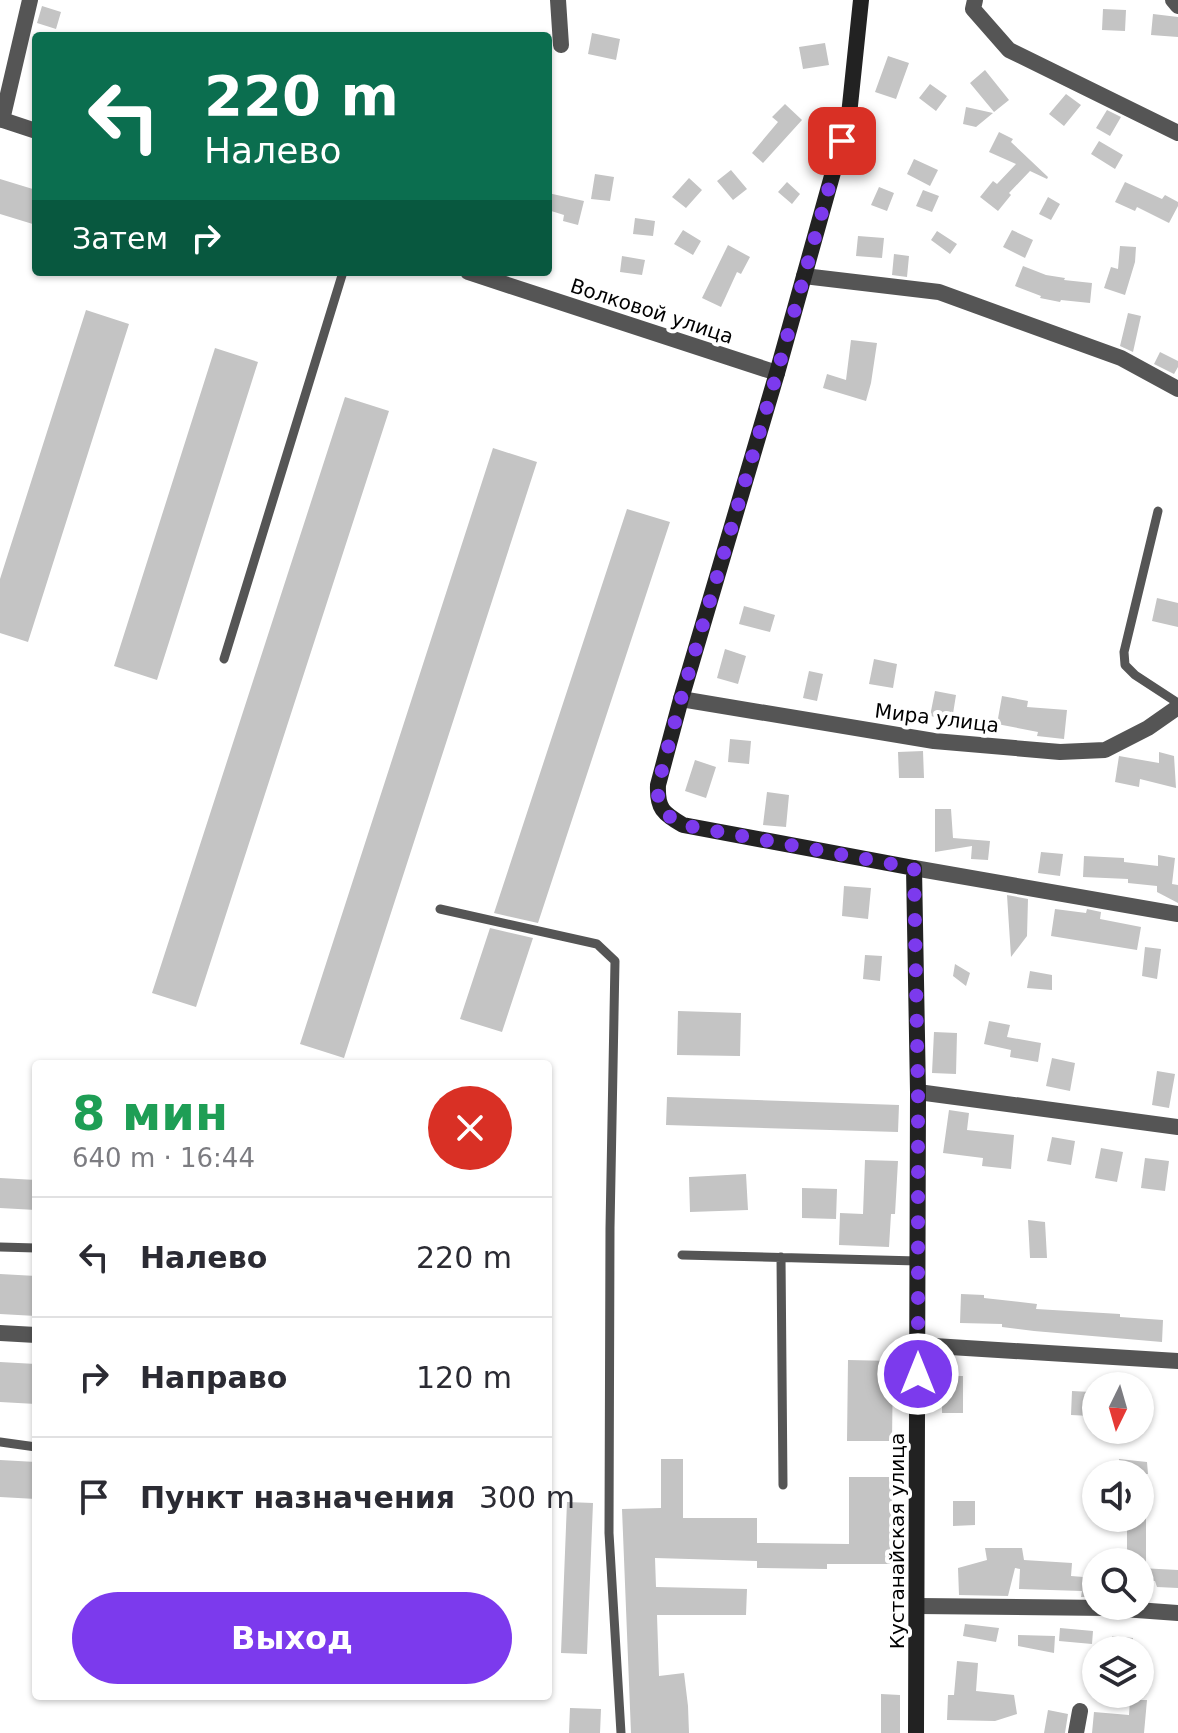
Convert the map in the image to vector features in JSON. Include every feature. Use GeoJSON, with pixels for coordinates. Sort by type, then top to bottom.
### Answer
{"type":"FeatureCollection","features":[{"type":"Feature","properties":{"kind":"street"},"geometry":{"type":"LineString","coordinates":[[30,0],[29,38],[1,119],[32,130]]}},
{"type":"Feature","properties":{"kind":"street"},"geometry":{"type":"LineString","coordinates":[[558,0],[561,45]]}},
{"type":"Feature","properties":{"kind":"street"},"geometry":{"type":"LineString","coordinates":[[861,0],[849,115],[681,699],[658,785],[660,807],[665,815],[683,825],[1178,914]]}},
{"type":"Feature","properties":{"kind":"street"},"geometry":{"type":"LineString","coordinates":[[975,0],[973,9],[1009,50],[1178,133]]}},
{"type":"Feature","properties":{"kind":"street"},"geometry":{"type":"LineString","coordinates":[[1173,0],[1178,6]]}},
{"type":"Feature","properties":{"kind":"street","name":"Волковой улица"},"geometry":{"type":"LineString","coordinates":[[480,276],[777,373]]}},
{"type":"Feature","properties":{"kind":"street"},"geometry":{"type":"LineString","coordinates":[[804,276],[939,292],[1121,358],[1178,389]]}},
{"type":"Feature","properties":{"kind":"street","name":"Мира улица"},"geometry":{"type":"LineString","coordinates":[[681,699],[934,741],[1060,752],[1105,750],[1148,728],[1178,705]]}},
{"type":"Feature","properties":{"kind":"street","name":"Кустанайская улица"},"geometry":{"type":"LineString","coordinates":[[914,868],[918,1092],[916,1733]]}},
{"type":"Feature","properties":{"kind":"street"},"geometry":{"type":"LineString","coordinates":[[918,1092],[1178,1127]]}},
{"type":"Feature","properties":{"kind":"street"},"geometry":{"type":"LineString","coordinates":[[0,1333],[32,1335]]}},
{"type":"Feature","properties":{"kind":"street"},"geometry":{"type":"LineString","coordinates":[[918,1345],[1178,1361]]}},
{"type":"Feature","properties":{"kind":"street"},"geometry":{"type":"LineString","coordinates":[[918,1606],[1109,1608],[1178,1613]]}},
{"type":"Feature","properties":{"kind":"street"},"geometry":{"type":"LineString","coordinates":[[1076,1733],[1080,1711]]}},
{"type":"Feature","properties":{"kind":"lane"},"geometry":{"type":"LineString","coordinates":[[224,659],[342,276]]}},
{"type":"Feature","properties":{"kind":"lane"},"geometry":{"type":"LineString","coordinates":[[1158,511],[1124,652],[1125,665],[1178,705]]}},
{"type":"Feature","properties":{"kind":"lane"},"geometry":{"type":"LineString","coordinates":[[440,909],[597,944],[615,961],[609,1533],[621,1733]]}},
{"type":"Feature","properties":{"kind":"lane"},"geometry":{"type":"LineString","coordinates":[[0,1247],[32,1248]]}},
{"type":"Feature","properties":{"kind":"lane"},"geometry":{"type":"LineString","coordinates":[[682,1255],[918,1261]]}},
{"type":"Feature","properties":{"kind":"lane"},"geometry":{"type":"LineString","coordinates":[[781,1257],[783,1485]]}},
{"type":"Feature","properties":{"kind":"lane"},"geometry":{"type":"LineString","coordinates":[[0,1442],[32,1446]]}},
{"type":"Feature","properties":{"kind":"building"},"geometry":{"type":"Polygon","coordinates":[[[42,6],[61,12],[56,29],[37,23],[42,6]]]}},
{"type":"Feature","properties":{"kind":"building"},"geometry":{"type":"Polygon","coordinates":[[[1103,9],[1126,10],[1125,31],[1102,30],[1103,9]]]}},
{"type":"Feature","properties":{"kind":"building"},"geometry":{"type":"Polygon","coordinates":[[[1153,14],[1178,17],[1178,37],[1151,35],[1153,14]]]}},
{"type":"Feature","properties":{"kind":"building"},"geometry":{"type":"Polygon","coordinates":[[[592,33],[620,39],[616,60],[588,54],[592,33]]]}},
{"type":"Feature","properties":{"kind":"building"},"geometry":{"type":"Polygon","coordinates":[[[825,43],[829,65],[803,69],[799,47],[825,43]]]}},
{"type":"Feature","properties":{"kind":"building"},"geometry":{"type":"Polygon","coordinates":[[[888,56],[909,63],[896,99],[875,92],[888,56]]]}},
{"type":"Feature","properties":{"kind":"building"},"geometry":{"type":"Polygon","coordinates":[[[985,70],[1009,100],[994,112],[970,83],[985,70]]]}},
{"type":"Feature","properties":{"kind":"building"},"geometry":{"type":"Polygon","coordinates":[[[930,84],[947,96],[936,111],[919,98],[930,84]]]}},
{"type":"Feature","properties":{"kind":"building"},"geometry":{"type":"Polygon","coordinates":[[[1066,94],[1081,105],[1064,126],[1049,114],[1066,94]]]}},
{"type":"Feature","properties":{"kind":"building"},"geometry":{"type":"Polygon","coordinates":[[[785,104],[802,120],[763,163],[752,153],[778,122],[772,117],[785,104]]]}},
{"type":"Feature","properties":{"kind":"building"},"geometry":{"type":"Polygon","coordinates":[[[966,107],[993,113],[976,127],[963,124],[966,107]]]}},
{"type":"Feature","properties":{"kind":"building"},"geometry":{"type":"Polygon","coordinates":[[[1107,110],[1121,117],[1110,136],[1096,128],[1107,110]]]}},
{"type":"Feature","properties":{"kind":"building"},"geometry":{"type":"Polygon","coordinates":[[[999,132],[1013,139],[1011,142],[1048,177],[1030,171],[1009,193],[1011,195],[998,211],[980,197],[993,181],[997,184],[1016,164],[989,152],[999,132]]]}},
{"type":"Feature","properties":{"kind":"building"},"geometry":{"type":"Polygon","coordinates":[[[1099,141],[1123,155],[1115,169],[1091,154],[1099,141]]]}},
{"type":"Feature","properties":{"kind":"building"},"geometry":{"type":"Polygon","coordinates":[[[914,159],[938,170],[930,186],[907,174],[914,159]]]}},
{"type":"Feature","properties":{"kind":"building"},"geometry":{"type":"Polygon","coordinates":[[[731,170],[747,189],[733,200],[717,181],[731,170]]]}},
{"type":"Feature","properties":{"kind":"building"},"geometry":{"type":"Polygon","coordinates":[[[595,174],[614,177],[610,201],[591,199],[595,174]]]}},
{"type":"Feature","properties":{"kind":"building"},"geometry":{"type":"Polygon","coordinates":[[[689,178],[702,190],[686,208],[672,197],[689,178]]]}},
{"type":"Feature","properties":{"kind":"building"},"geometry":{"type":"Polygon","coordinates":[[[0,179],[32,189],[32,224],[0,214],[0,179]]]}},
{"type":"Feature","properties":{"kind":"building"},"geometry":{"type":"Polygon","coordinates":[[[787,182],[800,194],[792,204],[778,192],[787,182]]]}},
{"type":"Feature","properties":{"kind":"building"},"geometry":{"type":"Polygon","coordinates":[[[1125,182],[1162,199],[1165,195],[1178,202],[1169,223],[1137,207],[1135,211],[1115,202],[1125,182]]]}},
{"type":"Feature","properties":{"kind":"building"},"geometry":{"type":"Polygon","coordinates":[[[879,187],[894,193],[887,211],[871,205],[879,187]]]}},
{"type":"Feature","properties":{"kind":"building"},"geometry":{"type":"Polygon","coordinates":[[[923,190],[939,196],[932,212],[916,206],[923,190]]]}},
{"type":"Feature","properties":{"kind":"building"},"geometry":{"type":"Polygon","coordinates":[[[552,194],[584,201],[578,225],[563,221],[564,215],[552,211],[552,194]]]}},
{"type":"Feature","properties":{"kind":"building"},"geometry":{"type":"Polygon","coordinates":[[[1048,197],[1060,204],[1051,220],[1039,214],[1048,197]]]}},
{"type":"Feature","properties":{"kind":"building"},"geometry":{"type":"Polygon","coordinates":[[[635,218],[655,221],[653,236],[633,234],[635,218]]]}},
{"type":"Feature","properties":{"kind":"building"},"geometry":{"type":"Polygon","coordinates":[[[683,230],[701,241],[693,255],[674,244],[683,230]]]}},
{"type":"Feature","properties":{"kind":"building"},"geometry":{"type":"Polygon","coordinates":[[[1012,230],[1033,240],[1025,258],[1003,247],[1012,230]]]}},
{"type":"Feature","properties":{"kind":"building"},"geometry":{"type":"Polygon","coordinates":[[[937,231],[957,244],[950,254],[931,240],[937,231]]]}},
{"type":"Feature","properties":{"kind":"building"},"geometry":{"type":"Polygon","coordinates":[[[858,236],[884,238],[882,258],[856,256],[858,236]]]}},
{"type":"Feature","properties":{"kind":"building"},"geometry":{"type":"Polygon","coordinates":[[[728,245],[750,257],[741,274],[737,272],[721,307],[702,298],[728,245]]]}},
{"type":"Feature","properties":{"kind":"building"},"geometry":{"type":"Polygon","coordinates":[[[1120,246],[1136,247],[1125,295],[1104,288],[1111,267],[1118,269],[1120,246]]]}},
{"type":"Feature","properties":{"kind":"building"},"geometry":{"type":"Polygon","coordinates":[[[894,254],[909,256],[907,277],[892,275],[894,254]]]}},
{"type":"Feature","properties":{"kind":"building"},"geometry":{"type":"Polygon","coordinates":[[[622,256],[645,260],[642,275],[620,272],[622,256]]]}},
{"type":"Feature","properties":{"kind":"building"},"geometry":{"type":"Polygon","coordinates":[[[1023,266],[1064,280],[1092,283],[1090,303],[1040,298],[1015,286],[1023,266]]]}},
{"type":"Feature","properties":{"kind":"building"},"geometry":{"type":"Polygon","coordinates":[[[86,310],[129,324],[28,642],[0,633],[0,579],[86,310]]]}},
{"type":"Feature","properties":{"kind":"building"},"geometry":{"type":"Polygon","coordinates":[[[1128,313],[1141,316],[1133,352],[1120,346],[1128,313]]]}},
{"type":"Feature","properties":{"kind":"building"},"geometry":{"type":"Polygon","coordinates":[[[851,340],[877,343],[866,401],[823,388],[827,374],[846,380],[851,340]]]}},
{"type":"Feature","properties":{"kind":"building"},"geometry":{"type":"Polygon","coordinates":[[[215,348],[258,362],[157,680],[114,666],[215,348]]]}},
{"type":"Feature","properties":{"kind":"building"},"geometry":{"type":"Polygon","coordinates":[[[1160,352],[1178,361],[1174,374],[1154,364],[1160,352]]]}},
{"type":"Feature","properties":{"kind":"building"},"geometry":{"type":"Polygon","coordinates":[[[345,397],[389,411],[196,1007],[152,993],[345,397]]]}},
{"type":"Feature","properties":{"kind":"building"},"geometry":{"type":"Polygon","coordinates":[[[493,448],[537,462],[344,1058],[300,1044],[493,448]]]}},
{"type":"Feature","properties":{"kind":"building"},"geometry":{"type":"Polygon","coordinates":[[[627,509],[670,522],[538,923],[494,913],[627,509]]]}},
{"type":"Feature","properties":{"kind":"building"},"geometry":{"type":"Polygon","coordinates":[[[1157,598],[1178,603],[1178,627],[1152,621],[1157,598]]]}},
{"type":"Feature","properties":{"kind":"building"},"geometry":{"type":"Polygon","coordinates":[[[744,606],[775,615],[770,632],[739,624],[744,606]]]}},
{"type":"Feature","properties":{"kind":"building"},"geometry":{"type":"Polygon","coordinates":[[[725,649],[746,656],[738,684],[717,678],[725,649]]]}},
{"type":"Feature","properties":{"kind":"building"},"geometry":{"type":"Polygon","coordinates":[[[874,659],[897,664],[893,688],[869,684],[874,659]]]}},
{"type":"Feature","properties":{"kind":"building"},"geometry":{"type":"Polygon","coordinates":[[[809,671],[823,674],[817,701],[803,698],[809,671]]]}},
{"type":"Feature","properties":{"kind":"building"},"geometry":{"type":"Polygon","coordinates":[[[935,691],[956,695],[952,720],[930,716],[935,691]]]}},
{"type":"Feature","properties":{"kind":"building"},"geometry":{"type":"Polygon","coordinates":[[[1002,696],[1028,701],[1027,707],[1067,710],[1064,739],[1037,736],[1038,732],[997,724],[1002,696]]]}},
{"type":"Feature","properties":{"kind":"building"},"geometry":{"type":"Polygon","coordinates":[[[730,739],[751,741],[749,764],[728,762],[730,739]]]}},
{"type":"Feature","properties":{"kind":"building"},"geometry":{"type":"Polygon","coordinates":[[[923,751],[924,778],[899,778],[898,752],[923,751]]]}},
{"type":"Feature","properties":{"kind":"building"},"geometry":{"type":"Polygon","coordinates":[[[1159,752],[1174,756],[1176,788],[1140,779],[1139,787],[1115,782],[1119,756],[1159,763],[1159,752]]]}},
{"type":"Feature","properties":{"kind":"building"},"geometry":{"type":"Polygon","coordinates":[[[695,760],[716,767],[706,798],[685,791],[695,760]]]}},
{"type":"Feature","properties":{"kind":"building"},"geometry":{"type":"Polygon","coordinates":[[[767,792],[789,795],[786,827],[763,825],[767,792]]]}},
{"type":"Feature","properties":{"kind":"building"},"geometry":{"type":"Polygon","coordinates":[[[935,809],[951,809],[953,838],[990,841],[988,860],[971,859],[972,846],[935,852],[935,809]]]}},
{"type":"Feature","properties":{"kind":"building"},"geometry":{"type":"Polygon","coordinates":[[[1041,852],[1063,854],[1060,876],[1038,873],[1041,852]]]}},
{"type":"Feature","properties":{"kind":"building"},"geometry":{"type":"Polygon","coordinates":[[[1158,855],[1175,858],[1172,884],[1178,885],[1178,903],[1157,892],[1157,886],[1128,883],[1128,879],[1083,877],[1084,856],[1124,858],[1124,862],[1158,866],[1158,855]]]}},
{"type":"Feature","properties":{"kind":"building"},"geometry":{"type":"Polygon","coordinates":[[[844,886],[871,888],[868,919],[842,916],[844,886]]]}},
{"type":"Feature","properties":{"kind":"building"},"geometry":{"type":"Polygon","coordinates":[[[1007,895],[1028,899],[1027,936],[1011,957],[1007,895]]]}},
{"type":"Feature","properties":{"kind":"building"},"geometry":{"type":"Polygon","coordinates":[[[1055,909],[1086,913],[1087,909],[1101,912],[1100,919],[1141,927],[1137,950],[1051,936],[1055,909]]]}},
{"type":"Feature","properties":{"kind":"building"},"geometry":{"type":"Polygon","coordinates":[[[490,928],[533,938],[502,1032],[460,1019],[490,928]]]}},
{"type":"Feature","properties":{"kind":"building"},"geometry":{"type":"Polygon","coordinates":[[[1145,947],[1161,949],[1157,979],[1142,976],[1145,947]]]}},
{"type":"Feature","properties":{"kind":"building"},"geometry":{"type":"Polygon","coordinates":[[[865,955],[882,956],[880,981],[863,979],[865,955]]]}},
{"type":"Feature","properties":{"kind":"building"},"geometry":{"type":"Polygon","coordinates":[[[955,964],[970,973],[966,986],[953,976],[955,964]]]}},
{"type":"Feature","properties":{"kind":"building"},"geometry":{"type":"Polygon","coordinates":[[[1030,971],[1052,975],[1052,990],[1027,988],[1030,971]]]}},
{"type":"Feature","properties":{"kind":"building"},"geometry":{"type":"Polygon","coordinates":[[[678,1011],[741,1013],[740,1056],[677,1055],[678,1011]]]}},
{"type":"Feature","properties":{"kind":"building"},"geometry":{"type":"Polygon","coordinates":[[[989,1021],[1010,1025],[1007,1037],[1041,1043],[1038,1062],[1010,1057],[1011,1050],[984,1044],[989,1021]]]}},
{"type":"Feature","properties":{"kind":"building"},"geometry":{"type":"Polygon","coordinates":[[[934,1032],[957,1033],[956,1074],[932,1073],[934,1032]]]}},
{"type":"Feature","properties":{"kind":"building"},"geometry":{"type":"Polygon","coordinates":[[[1052,1058],[1075,1063],[1070,1091],[1046,1086],[1052,1058]]]}},
{"type":"Feature","properties":{"kind":"building"},"geometry":{"type":"Polygon","coordinates":[[[1157,1071],[1175,1074],[1169,1108],[1152,1105],[1157,1071]]]}},
{"type":"Feature","properties":{"kind":"building"},"geometry":{"type":"Polygon","coordinates":[[[667,1097],[899,1105],[898,1132],[666,1125],[667,1097]]]}},
{"type":"Feature","properties":{"kind":"building"},"geometry":{"type":"Polygon","coordinates":[[[949,1110],[969,1113],[967,1130],[1014,1135],[1011,1169],[982,1166],[983,1158],[943,1153],[949,1110]]]}},
{"type":"Feature","properties":{"kind":"building"},"geometry":{"type":"Polygon","coordinates":[[[1052,1137],[1075,1141],[1071,1165],[1047,1161],[1052,1137]]]}},
{"type":"Feature","properties":{"kind":"building"},"geometry":{"type":"Polygon","coordinates":[[[1101,1148],[1123,1152],[1117,1182],[1095,1178],[1101,1148]]]}},
{"type":"Feature","properties":{"kind":"building"},"geometry":{"type":"Polygon","coordinates":[[[1145,1158],[1169,1161],[1165,1191],[1141,1188],[1145,1158]]]}},
{"type":"Feature","properties":{"kind":"building"},"geometry":{"type":"Polygon","coordinates":[[[865,1160],[898,1161],[895,1214],[891,1214],[889,1247],[839,1245],[840,1213],[863,1214],[865,1160]]]}},
{"type":"Feature","properties":{"kind":"building"},"geometry":{"type":"Polygon","coordinates":[[[746,1174],[748,1210],[690,1212],[689,1177],[746,1174]]]}},
{"type":"Feature","properties":{"kind":"building"},"geometry":{"type":"Polygon","coordinates":[[[0,1178],[32,1180],[32,1210],[0,1208],[0,1178]]]}},
{"type":"Feature","properties":{"kind":"building"},"geometry":{"type":"Polygon","coordinates":[[[802,1188],[837,1189],[836,1219],[802,1218],[802,1188]]]}},
{"type":"Feature","properties":{"kind":"building"},"geometry":{"type":"Polygon","coordinates":[[[1028,1220],[1045,1222],[1047,1258],[1030,1258],[1028,1220]]]}},
{"type":"Feature","properties":{"kind":"building"},"geometry":{"type":"Polygon","coordinates":[[[0,1274],[32,1276],[32,1316],[0,1314],[0,1274]]]}},
{"type":"Feature","properties":{"kind":"building"},"geometry":{"type":"Polygon","coordinates":[[[961,1294],[1037,1304],[1036,1309],[1163,1320],[1162,1342],[1034,1331],[1002,1327],[1002,1324],[960,1323],[961,1294]]]}},
{"type":"Feature","properties":{"kind":"building"},"geometry":{"type":"Polygon","coordinates":[[[848,1360],[893,1361],[892,1441],[847,1441],[848,1360]]]}},
{"type":"Feature","properties":{"kind":"building"},"geometry":{"type":"Polygon","coordinates":[[[0,1362],[32,1364],[32,1404],[0,1402],[0,1362]]]}},
{"type":"Feature","properties":{"kind":"building"},"geometry":{"type":"Polygon","coordinates":[[[942,1376],[963,1376],[963,1413],[942,1413],[942,1376]]]}},
{"type":"Feature","properties":{"kind":"building"},"geometry":{"type":"Polygon","coordinates":[[[1072,1391],[1082,1392],[1082,1416],[1071,1415],[1072,1391]]]}},
{"type":"Feature","properties":{"kind":"building"},"geometry":{"type":"Polygon","coordinates":[[[661,1459],[683,1459],[683,1518],[757,1518],[757,1543],[849,1544],[849,1477],[892,1477],[892,1564],[827,1564],[827,1569],[757,1568],[757,1561],[655,1558],[656,1587],[747,1589],[746,1615],[657,1615],[659,1676],[684,1673],[689,1733],[631,1733],[622,1509],[661,1508],[661,1459]]]}},
{"type":"Feature","properties":{"kind":"building"},"geometry":{"type":"Polygon","coordinates":[[[0,1460],[32,1462],[32,1499],[0,1497],[0,1460]]]}},
{"type":"Feature","properties":{"kind":"building"},"geometry":{"type":"Polygon","coordinates":[[[953,1501],[975,1501],[975,1525],[953,1526],[953,1501]]]}},
{"type":"Feature","properties":{"kind":"building"},"geometry":{"type":"Polygon","coordinates":[[[567,1502],[593,1503],[587,1654],[561,1653],[567,1502]]]}},
{"type":"Feature","properties":{"kind":"building"},"geometry":{"type":"Polygon","coordinates":[[[1127,1532],[1146,1532],[1146,1548],[1127,1548],[1127,1532]]]}},
{"type":"Feature","properties":{"kind":"building"},"geometry":{"type":"Polygon","coordinates":[[[985,1548],[1022,1548],[1024,1560],[1072,1563],[1071,1576],[1082,1577],[1082,1591],[1019,1589],[1020,1569],[1015,1568],[1008,1596],[959,1595],[958,1568],[987,1560],[985,1548]]]}},
{"type":"Feature","properties":{"kind":"building"},"geometry":{"type":"Polygon","coordinates":[[[1154,1569],[1178,1570],[1178,1588],[1157,1587],[1154,1569]]]}},
{"type":"Feature","properties":{"kind":"building"},"geometry":{"type":"Polygon","coordinates":[[[965,1624],[999,1628],[996,1642],[963,1636],[965,1624]]]}},
{"type":"Feature","properties":{"kind":"building"},"geometry":{"type":"Polygon","coordinates":[[[1060,1628],[1093,1631],[1093,1636],[1082,1636],[1082,1643],[1059,1641],[1060,1628]]]}},
{"type":"Feature","properties":{"kind":"building"},"geometry":{"type":"Polygon","coordinates":[[[1018,1635],[1055,1636],[1054,1653],[1018,1646],[1018,1635]]]}},
{"type":"Feature","properties":{"kind":"building"},"geometry":{"type":"Polygon","coordinates":[[[957,1661],[978,1663],[976,1691],[1014,1695],[1017,1714],[995,1721],[947,1720],[948,1695],[954,1695],[957,1661]]]}},
{"type":"Feature","properties":{"kind":"building"},"geometry":{"type":"Polygon","coordinates":[[[881,1694],[900,1695],[900,1733],[881,1733],[881,1694]]]}},
{"type":"Feature","properties":{"kind":"building"},"geometry":{"type":"Polygon","coordinates":[[[570,1708],[601,1709],[600,1733],[569,1733],[570,1708]]]}},
{"type":"Feature","properties":{"kind":"building"},"geometry":{"type":"Polygon","coordinates":[[[1129,1708],[1146,1708],[1144,1733],[1092,1733],[1094,1712],[1129,1715],[1129,1708]]]}},
{"type":"Feature","properties":{"kind":"building"},"geometry":{"type":"Polygon","coordinates":[[[1048,1710],[1068,1714],[1065,1733],[1044,1733],[1048,1710]]]}},
{"type":"Feature","properties":{"kind":"route"},"geometry":{"type":"LineString","coordinates":[[842,141],[681,699],[657,798],[665,815],[683,825],[914,868],[918,1374]]}}]}
